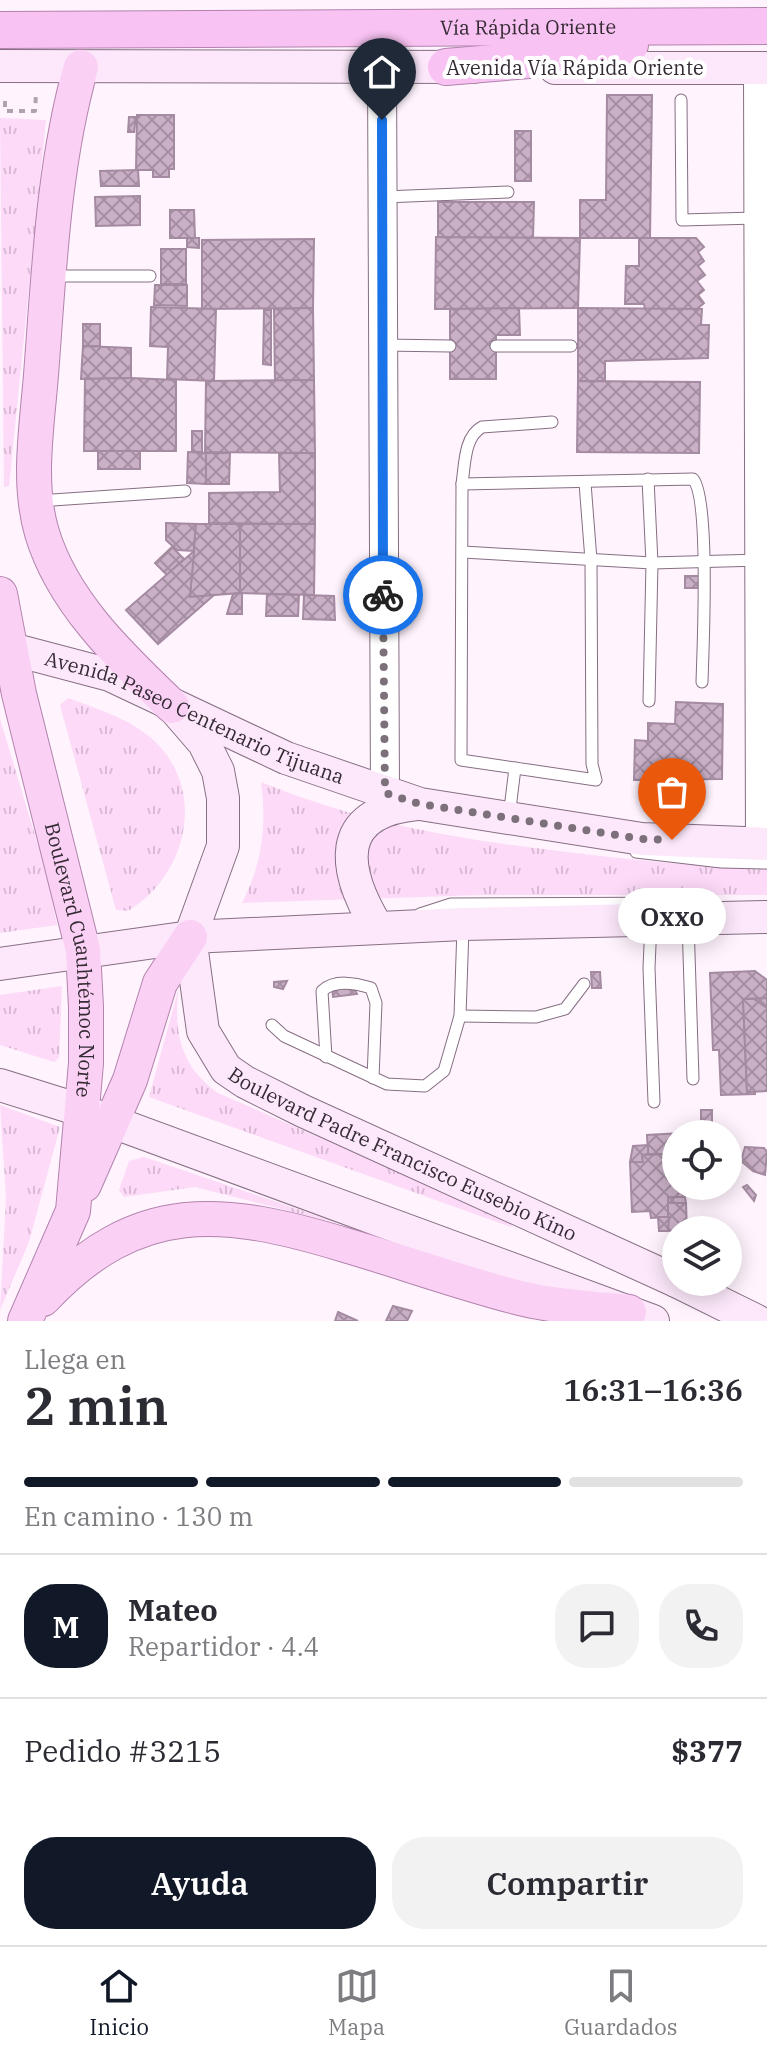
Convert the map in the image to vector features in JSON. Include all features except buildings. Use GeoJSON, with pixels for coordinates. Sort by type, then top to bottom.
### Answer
{"type":"FeatureCollection","features":[{"type":"Feature","properties":{"kind":"highway","name":"Vía Rápida Oriente"},"geometry":{"type":"LineString","coordinates":[[0,30],[763,26]]}},
{"type":"Feature","properties":{"kind":"highway"},"geometry":{"type":"LineString","coordinates":[[446,67],[541,59],[763,26]]}},
{"type":"Feature","properties":{"kind":"main road","name":"Avenida Vía Rápida Oriente"},"geometry":{"type":"LineString","coordinates":[[0,66],[762,68]]}},
{"type":"Feature","properties":{"kind":"main road"},"geometry":{"type":"LineString","coordinates":[[81,67],[68,115],[48,276],[35,501],[51,556],[85,613],[130,666],[172,706]]}},
{"type":"Feature","properties":{"kind":"main road","name":"Boulevard Cuauhtémoc Norte"},"geometry":{"type":"LineString","coordinates":[[0,594],[6,647],[83,950],[86,1063],[73,1211],[27,1317]]}},
{"type":"Feature","properties":{"kind":"main road","name":"Avenida Paseo Centenario Tijuana"},"geometry":{"type":"LineString","coordinates":[[6,647],[110,675],[286,758],[420,804],[642,839],[765,850]]}},
{"type":"Feature","properties":{"kind":"main road","name":"Boulevard Padre Francisco Eusebio Kino"},"geometry":{"type":"LineString","coordinates":[[172,706],[204,743],[218,771],[225,820],[216,873],[190,937],[203,1031],[226,1069],[245,1082],[662,1274]]}},
{"type":"Feature","properties":{"kind":"main road"},"geometry":{"type":"LineString","coordinates":[[377,927],[353,881],[354,842],[360,828],[383,810],[420,804]]}},
{"type":"Feature","properties":{"kind":"main road"},"geometry":{"type":"LineString","coordinates":[[0,964],[190,937],[463,924],[767,917]]}},
{"type":"Feature","properties":{"kind":"main road"},"geometry":{"type":"LineString","coordinates":[[73,1211],[113,1122],[160,983],[190,937]]}},
{"type":"Feature","properties":{"kind":"main road"},"geometry":{"type":"LineString","coordinates":[[0,1085],[80,1110],[641,1317]]}},
{"type":"Feature","properties":{"kind":"main road"},"geometry":{"type":"LineString","coordinates":[[27,1317],[72,1270],[117,1240],[170,1221],[227,1217],[295,1230],[523,1299],[641,1317]]}},
{"type":"Feature","properties":{"kind":"main road","name":"Boulevard Padre Francisco Eusebio Kino"},"geometry":{"type":"LineString","coordinates":[[707,1296],[757,1321]]}},
{"type":"Feature","properties":{"kind":"street"},"geometry":{"type":"LineString","coordinates":[[382,68],[385,793]]}},
{"type":"Feature","properties":{"kind":"street"},"geometry":{"type":"LineString","coordinates":[[762,68],[756,218],[765,850]]}},
{"type":"Feature","properties":{"kind":"lane"},"geometry":{"type":"LineString","coordinates":[[681,100],[682,220],[756,218]]}},
{"type":"Feature","properties":{"kind":"lane"},"geometry":{"type":"LineString","coordinates":[[382,197],[508,192]]}},
{"type":"Feature","properties":{"kind":"lane"},"geometry":{"type":"LineString","coordinates":[[48,276],[150,276]]}},
{"type":"Feature","properties":{"kind":"lane"},"geometry":{"type":"LineString","coordinates":[[382,345],[450,346]]}},
{"type":"Feature","properties":{"kind":"lane"},"geometry":{"type":"LineString","coordinates":[[496,346],[571,346]]}},
{"type":"Feature","properties":{"kind":"lane"},"geometry":{"type":"LineString","coordinates":[[552,422],[495,425],[478,429],[471,437],[462,484],[461,760],[596,780],[592,764],[591,560],[585,483]]}},
{"type":"Feature","properties":{"kind":"lane"},"geometry":{"type":"LineString","coordinates":[[462,484],[685,478],[697,483],[703,560],[702,682]]}},
{"type":"Feature","properties":{"kind":"lane"},"geometry":{"type":"LineString","coordinates":[[648,479],[652,563],[649,701]]}},
{"type":"Feature","properties":{"kind":"lane"},"geometry":{"type":"LineString","coordinates":[[35,501],[185,491]]}},
{"type":"Feature","properties":{"kind":"lane"},"geometry":{"type":"LineString","coordinates":[[463,552],[652,563],[760,560]]}},
{"type":"Feature","properties":{"kind":"lane"},"geometry":{"type":"LineString","coordinates":[[509,817],[515,768]]}},
{"type":"Feature","properties":{"kind":"lane"},"geometry":{"type":"LineString","coordinates":[[377,927],[451,904],[720,902]]}},
{"type":"Feature","properties":{"kind":"lane"},"geometry":{"type":"LineString","coordinates":[[688,917],[693,1079]]}},
{"type":"Feature","properties":{"kind":"lane"},"geometry":{"type":"LineString","coordinates":[[652,918],[649,968],[654,1102]]}},
{"type":"Feature","properties":{"kind":"lane"},"geometry":{"type":"LineString","coordinates":[[272,1025],[326,1057],[387,1084],[425,1086],[444,1071],[460,1016],[463,924]]}},
{"type":"Feature","properties":{"kind":"lane"},"geometry":{"type":"LineString","coordinates":[[326,1057],[322,991],[329,985],[341,984],[371,988],[376,1003],[373,1078]]}},
{"type":"Feature","properties":{"kind":"lane"},"geometry":{"type":"LineString","coordinates":[[460,1016],[536,1017],[565,1009],[584,984]]}},
{"type":"Feature","properties":{"kind":"path"},"geometry":{"type":"LineString","coordinates":[[5,101],[5,111],[35,111],[37,91]]}},
{"type":"Feature","properties":{"kind":"green space"},"geometry":{"type":"Polygon","coordinates":[[[0,118],[46,120],[9,486],[4,487],[0,118]]]}},
{"type":"Feature","properties":{"kind":"green space"},"geometry":{"type":"Polygon","coordinates":[[[68,698],[119,718],[146,734],[166,754],[178,777],[184,801],[184,827],[178,851],[166,874],[149,895],[128,911],[116,910],[60,705],[68,698]]]}},
{"type":"Feature","properties":{"kind":"green space"},"geometry":{"type":"Polygon","coordinates":[[[0,719],[47,875],[57,925],[0,933],[0,719]]]}},
{"type":"Feature","properties":{"kind":"green space"},"geometry":{"type":"Polygon","coordinates":[[[261,782],[336,809],[450,835],[642,860],[767,868],[767,895],[481,895],[242,903],[254,874],[261,844],[261,782]]]}},
{"type":"Feature","properties":{"kind":"green space"},"geometry":{"type":"Polygon","coordinates":[[[62,986],[59,1058],[54,1062],[0,1045],[0,995],[62,986]]]}},
{"type":"Feature","properties":{"kind":"green space"},"geometry":{"type":"Polygon","coordinates":[[[178,991],[179,1035],[188,1061],[205,1083],[218,1093],[513,1222],[511,1227],[149,1097],[178,991]]]}},
{"type":"Feature","properties":{"kind":"green space"},"geometry":{"type":"Polygon","coordinates":[[[0,1105],[60,1127],[29,1242],[0,1310],[6,1198],[0,1105]]]}},
{"type":"Feature","properties":{"kind":"green space"},"geometry":{"type":"Polygon","coordinates":[[[144,1157],[345,1225],[195,1187],[124,1197],[119,1190],[129,1161],[144,1157]]]}},
{"type":"Feature","properties":{"kind":"way so far"},"geometry":{"type":"LineString","coordinates":[[383,595],[385,793],[420,804],[642,839],[672,840]]}},
{"type":"Feature","properties":{"kind":"place","name":"Oxxo"},"geometry":{"type":"Point","coordinates":[672,840]}},
{"type":"Feature","properties":{"kind":"route"},"geometry":{"type":"LineString","coordinates":[[382,120],[383,595]]}}]}
